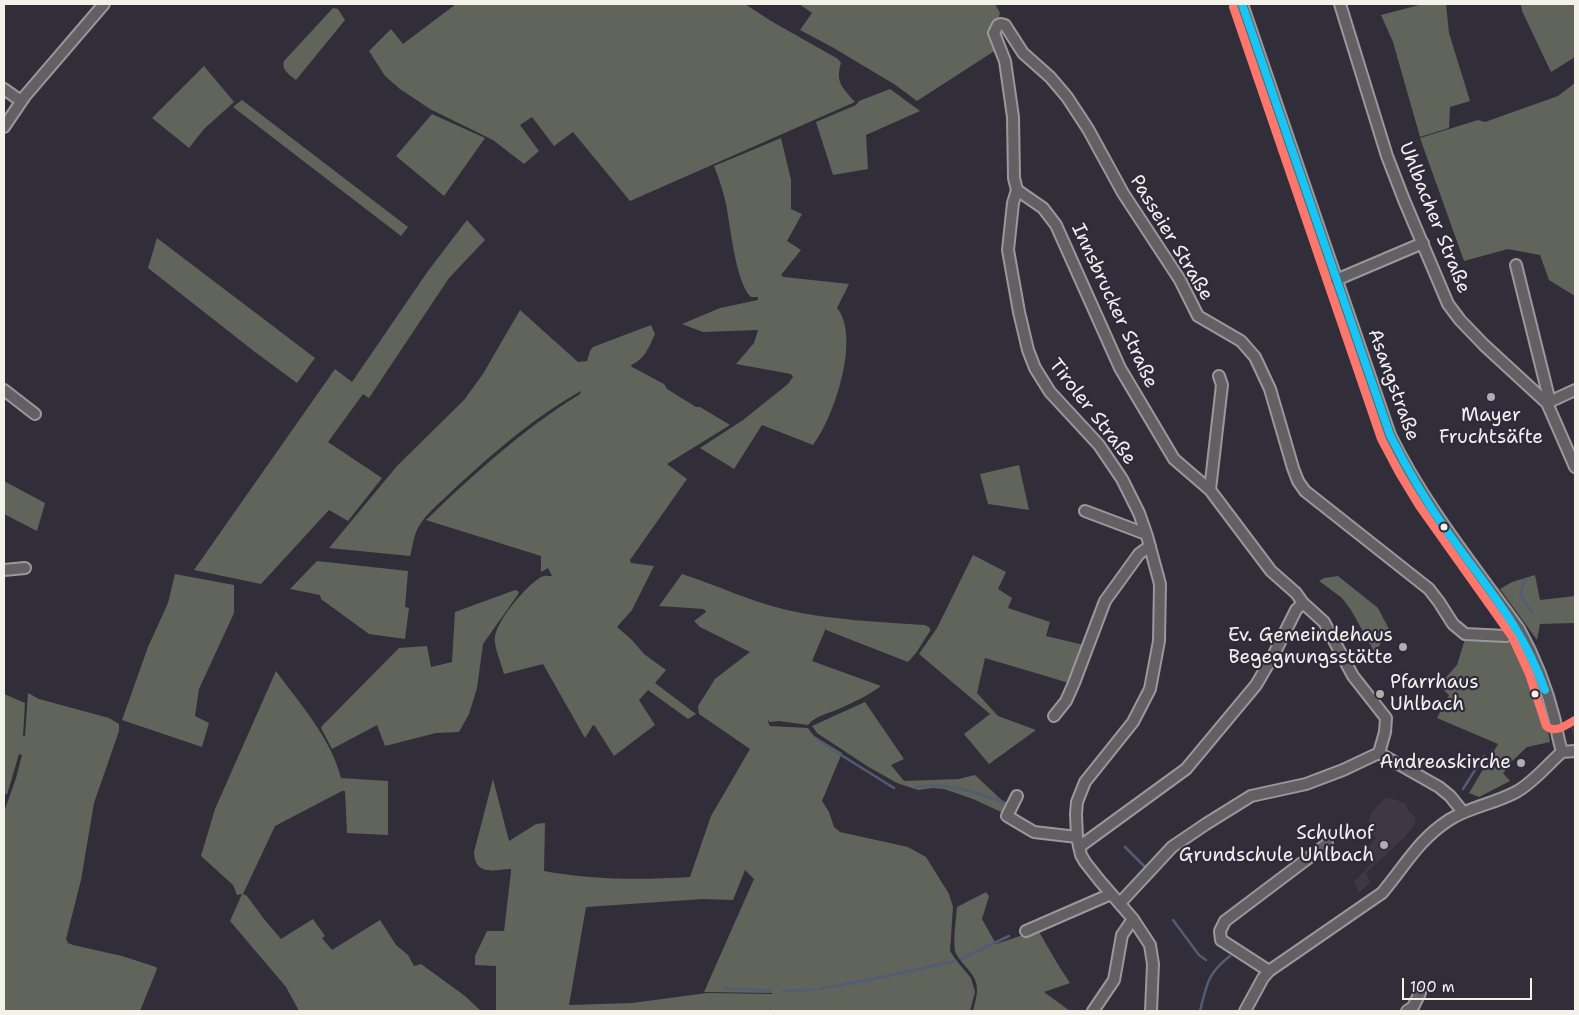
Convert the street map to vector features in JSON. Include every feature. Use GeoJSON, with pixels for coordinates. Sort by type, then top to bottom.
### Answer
{"type":"FeatureCollection","features":[{"type":"Feature","properties":{"kind":"street"},"geometry":{"type":"LineString","coordinates":[[4,127],[21,101],[104,4]]}},
{"type":"Feature","properties":{"kind":"street","name":"Asangstraße"},"geometry":{"type":"LineString","coordinates":[[1242,4],[1390,435],[1402,461],[1445,528],[1518,629],[1539,673],[1562,752]]}},
{"type":"Feature","properties":{"kind":"street","name":"Uhlbacher Straße"},"geometry":{"type":"LineString","coordinates":[[1340,4],[1388,156],[1404,200],[1448,304],[1460,320],[1484,345],[1547,403],[1575,467]]}},
{"type":"Feature","properties":{"kind":"street","name":"Passeier Straße"},"geometry":{"type":"LineString","coordinates":[[1008,250],[1013,204],[1017,190],[1014,181],[1014,138],[1008,83],[1004,57],[994,34],[995,29],[1000,24],[1005,25],[1016,45],[1050,77],[1067,97],[1088,129],[1124,193],[1180,280],[1198,316],[1241,341],[1255,357],[1270,389],[1293,468],[1298,481],[1305,491],[1428,589],[1440,602],[1453,624],[1465,634],[1506,636],[1518,629]]}},
{"type":"Feature","properties":{"kind":"street"},"geometry":{"type":"LineString","coordinates":[[4,89],[21,101]]}},
{"type":"Feature","properties":{"kind":"street","name":"Innsbrucker Straße"},"geometry":{"type":"LineString","coordinates":[[1017,190],[1043,208],[1056,225],[1120,368],[1174,459],[1210,490],[1271,571],[1324,622],[1353,676],[1386,718],[1386,732],[1379,753]]}},
{"type":"Feature","properties":{"kind":"street"},"geometry":{"type":"LineString","coordinates":[[1336,280],[1423,243]]}},
{"type":"Feature","properties":{"kind":"street","name":"Tiroler Straße"},"geometry":{"type":"LineString","coordinates":[[1008,250],[1024,336],[1035,368],[1050,392],[1108,456],[1130,495],[1146,534],[1160,584],[1159,640],[1153,677],[1145,701],[1133,722],[1085,782],[1076,814],[1078,842],[1081,854],[1090,870],[1120,903],[1147,938],[1152,952],[1150,1011]]}},
{"type":"Feature","properties":{"kind":"street"},"geometry":{"type":"LineString","coordinates":[[1516,265],[1528,308],[1533,340],[1548,394],[1547,403]]}},
{"type":"Feature","properties":{"kind":"street"},"geometry":{"type":"LineString","coordinates":[[1210,490],[1222,385],[1219,376]]}},
{"type":"Feature","properties":{"kind":"street"},"geometry":{"type":"LineString","coordinates":[[4,390],[35,414]]}},
{"type":"Feature","properties":{"kind":"street"},"geometry":{"type":"LineString","coordinates":[[1547,403],[1575,390]]}},
{"type":"Feature","properties":{"kind":"street"},"geometry":{"type":"LineString","coordinates":[[1085,511],[1146,534]]}},
{"type":"Feature","properties":{"kind":"street"},"geometry":{"type":"LineString","coordinates":[[1054,716],[1066,701],[1106,601],[1139,554],[1150,546]]}},
{"type":"Feature","properties":{"kind":"street"},"geometry":{"type":"LineString","coordinates":[[4,570],[25,568]]}},
{"type":"Feature","properties":{"kind":"street"},"geometry":{"type":"LineString","coordinates":[[1017,796],[1007,816],[1034,832],[1078,842],[1186,769],[1256,686],[1296,610],[1303,603]]}},
{"type":"Feature","properties":{"kind":"street"},"geometry":{"type":"LineString","coordinates":[[1245,1011],[1263,978],[1269,971],[1382,893],[1424,840],[1449,820],[1463,812],[1517,792],[1562,752],[1575,750]]}},
{"type":"Feature","properties":{"kind":"street"},"geometry":{"type":"LineString","coordinates":[[1120,903],[1172,847],[1251,796],[1306,784],[1343,770],[1379,753],[1438,787],[1450,796],[1463,812]]}},
{"type":"Feature","properties":{"kind":"street"},"geometry":{"type":"LineString","coordinates":[[1269,971],[1222,940],[1221,926],[1225,921],[1327,844]]}},
{"type":"Feature","properties":{"kind":"street"},"geometry":{"type":"LineString","coordinates":[[1026,931],[1111,894]]}},
{"type":"Feature","properties":{"kind":"street"},"geometry":{"type":"LineString","coordinates":[[1093,1011],[1114,980],[1122,934],[1133,919]]}},
{"type":"Feature","properties":{"kind":"street"},"geometry":{"type":"LineString","coordinates":[[1407,1011],[1412,1007],[1420,993]]}},
{"type":"Feature","properties":{"kind":"shaded area"},"geometry":{"type":"Polygon","coordinates":[[[456,4],[745,4],[838,59],[841,63],[839,76],[841,85],[855,102],[630,201],[573,132],[554,146],[532,117],[520,125],[539,151],[524,164],[493,140],[430,109],[400,89],[385,76],[369,51],[391,29],[403,44],[456,4]]]}},
{"type":"Feature","properties":{"kind":"shaded area"},"geometry":{"type":"Polygon","coordinates":[[[799,4],[995,4],[1000,13],[998,21],[999,48],[917,101],[894,84],[800,30],[812,13],[799,4]]]}},
{"type":"Feature","properties":{"kind":"shaded area"},"geometry":{"type":"Polygon","coordinates":[[[1423,4],[1446,4],[1449,33],[1470,101],[1450,107],[1449,128],[1420,137],[1393,42],[1381,15],[1423,4]]]}},
{"type":"Feature","properties":{"kind":"shaded area"},"geometry":{"type":"Polygon","coordinates":[[[1521,4],[1575,4],[1575,57],[1551,72],[1522,11],[1521,4]]]}},
{"type":"Feature","properties":{"kind":"shaded area"},"geometry":{"type":"Polygon","coordinates":[[[333,8],[338,9],[345,20],[296,80],[285,70],[284,61],[333,8]]]}},
{"type":"Feature","properties":{"kind":"shaded area"},"geometry":{"type":"Polygon","coordinates":[[[204,66],[234,102],[204,129],[189,148],[152,118],[204,66]]]}},
{"type":"Feature","properties":{"kind":"shaded area"},"geometry":{"type":"Polygon","coordinates":[[[1575,83],[1575,296],[1549,280],[1540,255],[1508,249],[1464,261],[1420,138],[1478,120],[1485,122],[1558,96],[1575,83]]]}},
{"type":"Feature","properties":{"kind":"shaded area"},"geometry":{"type":"Polygon","coordinates":[[[890,89],[920,111],[866,135],[868,169],[833,175],[816,122],[856,105],[859,101],[890,89]]]}},
{"type":"Feature","properties":{"kind":"shaded area"},"geometry":{"type":"Polygon","coordinates":[[[242,100],[408,227],[401,236],[233,107],[242,100]]]}},
{"type":"Feature","properties":{"kind":"shaded area"},"geometry":{"type":"Polygon","coordinates":[[[432,114],[485,138],[444,196],[396,156],[432,114]]]}},
{"type":"Feature","properties":{"kind":"shaded area"},"geometry":{"type":"Polygon","coordinates":[[[781,138],[791,180],[791,209],[802,214],[787,241],[801,250],[781,275],[784,277],[849,284],[837,308],[844,321],[846,338],[845,357],[836,397],[821,433],[813,445],[762,425],[734,469],[700,448],[743,420],[788,384],[793,377],[791,374],[736,364],[754,343],[758,330],[703,332],[682,324],[720,308],[758,300],[758,297],[751,297],[741,280],[734,253],[726,204],[714,166],[781,138]]]}},
{"type":"Feature","properties":{"kind":"shaded area"},"geometry":{"type":"Polygon","coordinates":[[[467,220],[485,240],[449,278],[369,398],[363,394],[328,442],[382,478],[348,521],[329,510],[261,584],[194,570],[335,369],[352,382],[428,271],[467,220]]]}},
{"type":"Feature","properties":{"kind":"shaded area"},"geometry":{"type":"Polygon","coordinates":[[[157,238],[315,358],[297,383],[148,268],[157,238]]]}},
{"type":"Feature","properties":{"kind":"shaded area"},"geometry":{"type":"Polygon","coordinates":[[[520,310],[578,362],[587,361],[593,347],[651,325],[655,334],[653,339],[643,356],[631,365],[632,367],[664,384],[667,389],[696,407],[700,407],[730,425],[667,464],[687,479],[630,560],[631,563],[654,566],[632,610],[617,627],[644,654],[666,670],[655,683],[696,714],[688,719],[648,690],[639,700],[655,725],[614,756],[595,726],[593,725],[585,738],[543,664],[504,674],[496,650],[495,636],[497,629],[507,612],[535,581],[541,577],[552,576],[548,568],[541,572],[541,556],[426,520],[519,437],[580,394],[581,391],[547,412],[514,437],[436,506],[424,519],[415,534],[410,556],[329,548],[397,466],[464,400],[483,374],[520,310]]]}},
{"type":"Feature","properties":{"kind":"shaded area"},"geometry":{"type":"Polygon","coordinates":[[[1019,465],[1029,510],[988,504],[980,474],[1019,465]]]}},
{"type":"Feature","properties":{"kind":"shaded area"},"geometry":{"type":"Polygon","coordinates":[[[4,481],[45,503],[37,531],[4,514],[4,481]]]}},
{"type":"Feature","properties":{"kind":"shaded area"},"geometry":{"type":"Polygon","coordinates":[[[973,555],[1006,572],[998,589],[1012,598],[1008,608],[1050,622],[1046,636],[1084,645],[1069,683],[985,658],[977,693],[998,716],[1036,730],[989,764],[964,734],[990,714],[919,654],[937,628],[973,555]]]}},
{"type":"Feature","properties":{"kind":"shaded area"},"geometry":{"type":"Polygon","coordinates":[[[317,561],[408,571],[405,607],[409,608],[405,639],[369,634],[321,599],[320,595],[290,589],[317,561]]]}},
{"type":"Feature","properties":{"kind":"shaded area"},"geometry":{"type":"Polygon","coordinates":[[[175,574],[234,585],[234,613],[199,689],[195,716],[209,723],[202,747],[122,720],[148,647],[168,603],[175,574]]]}},
{"type":"Feature","properties":{"kind":"shaded area"},"geometry":{"type":"Polygon","coordinates":[[[682,574],[760,603],[787,610],[873,622],[925,625],[930,628],[916,653],[908,662],[826,630],[826,628],[812,661],[881,686],[858,700],[819,716],[808,725],[779,721],[769,722],[769,719],[768,722],[770,726],[808,728],[814,736],[842,753],[822,801],[829,812],[834,827],[840,832],[908,847],[926,857],[949,894],[953,907],[950,951],[971,978],[975,992],[970,1011],[771,1011],[771,1008],[770,1011],[496,1011],[496,966],[475,965],[475,956],[487,931],[504,931],[511,872],[511,869],[486,870],[481,868],[475,860],[474,852],[493,779],[509,841],[536,824],[545,823],[544,871],[617,879],[690,877],[711,816],[750,749],[699,714],[698,706],[715,679],[750,652],[700,627],[694,621],[706,612],[704,609],[659,606],[682,574]],[[745,870],[733,900],[703,899],[586,907],[569,1005],[632,1003],[707,993],[772,994],[704,992],[754,879],[745,870]]]}},
{"type":"Feature","properties":{"kind":"shaded area"},"geometry":{"type":"Polygon","coordinates":[[[1535,575],[1540,600],[1575,596],[1575,623],[1540,624],[1537,640],[1500,589],[1512,582],[1535,575]]]}},
{"type":"Feature","properties":{"kind":"shaded area"},"geometry":{"type":"Polygon","coordinates":[[[1338,576],[1378,608],[1389,629],[1375,653],[1351,610],[1342,598],[1319,581],[1324,578],[1338,576]]]}},
{"type":"Feature","properties":{"kind":"shaded area"},"geometry":{"type":"Polygon","coordinates":[[[515,590],[519,593],[483,644],[477,688],[469,714],[459,732],[436,733],[385,746],[377,725],[332,749],[321,728],[322,726],[399,648],[427,646],[431,667],[452,662],[455,612],[515,590]]]}},
{"type":"Feature","properties":{"kind":"shaded area"},"geometry":{"type":"Polygon","coordinates":[[[1465,639],[1508,641],[1525,653],[1530,686],[1535,701],[1545,711],[1550,742],[1527,747],[1509,764],[1506,762],[1502,766],[1506,770],[1503,773],[1510,781],[1479,797],[1469,793],[1498,744],[1437,718],[1449,695],[1439,685],[1457,665],[1465,639]]]}},
{"type":"Feature","properties":{"kind":"shaded area"},"geometry":{"type":"Polygon","coordinates":[[[276,671],[322,735],[330,749],[341,778],[388,781],[388,835],[347,833],[345,791],[342,791],[275,826],[243,894],[247,896],[281,939],[313,919],[325,936],[322,938],[332,950],[380,920],[396,945],[408,955],[414,966],[421,964],[465,996],[481,1011],[299,1011],[286,987],[230,921],[242,894],[237,895],[233,885],[201,856],[215,809],[276,671]]]}},
{"type":"Feature","properties":{"kind":"shaded area"},"geometry":{"type":"Polygon","coordinates":[[[28,693],[39,699],[109,718],[119,724],[119,731],[94,803],[81,880],[66,939],[68,943],[73,945],[122,956],[156,967],[157,969],[140,1011],[4,1011],[4,812],[22,755],[19,754],[7,795],[4,793],[4,694],[25,703],[23,736],[25,736],[28,693]]]}},
{"type":"Feature","properties":{"kind":"shaded area"},"geometry":{"type":"Polygon","coordinates":[[[865,702],[904,759],[891,765],[904,781],[959,779],[975,775],[1008,806],[1001,812],[973,799],[944,789],[918,790],[897,783],[817,733],[812,726],[865,702]]]}},
{"type":"Feature","properties":{"kind":"shaded area"},"geometry":{"type":"Polygon","coordinates":[[[1575,717],[1575,738],[1573,738],[1569,718],[1575,717]]]}},
{"type":"Feature","properties":{"kind":"shaded area","name":"Schulhof Grundschule Uhlbach"},"geometry":{"type":"Polygon","coordinates":[[[1386,797],[1406,803],[1407,809],[1416,818],[1414,825],[1404,838],[1366,873],[1370,883],[1359,893],[1354,882],[1372,863],[1362,854],[1376,838],[1367,829],[1370,817],[1372,812],[1386,797]]]}},
{"type":"Feature","properties":{"kind":"shaded area"},"geometry":{"type":"Polygon","coordinates":[[[986,892],[989,896],[982,919],[996,944],[1038,930],[1070,983],[1044,992],[1070,1011],[973,1011],[977,993],[976,983],[957,955],[954,946],[957,907],[986,892]]]}},
{"type":"Feature","properties":{"kind":"waterway"},"geometry":{"type":"LineString","coordinates":[[1525,579],[1520,595],[1532,612]]}},
{"type":"Feature","properties":{"kind":"waterway"},"geometry":{"type":"LineString","coordinates":[[817,740],[894,788]]}},
{"type":"Feature","properties":{"kind":"waterway"},"geometry":{"type":"LineString","coordinates":[[1463,789],[1484,756]]}},
{"type":"Feature","properties":{"kind":"waterway"},"geometry":{"type":"LineString","coordinates":[[916,787],[952,787],[1009,804]]}},
{"type":"Feature","properties":{"kind":"waterway"},"geometry":{"type":"LineString","coordinates":[[1125,847],[1145,867]]}},
{"type":"Feature","properties":{"kind":"waterway"},"geometry":{"type":"LineString","coordinates":[[1173,920],[1199,955],[1206,960]]}},
{"type":"Feature","properties":{"kind":"waterway"},"geometry":{"type":"LineString","coordinates":[[961,959],[1009,936]]}},
{"type":"Feature","properties":{"kind":"waterway"},"geometry":{"type":"LineString","coordinates":[[1200,1011],[1212,974],[1230,956]]}},
{"type":"Feature","properties":{"kind":"waterway"},"geometry":{"type":"LineString","coordinates":[[819,989],[956,961]]}},
{"type":"Feature","properties":{"kind":"waterway"},"geometry":{"type":"LineString","coordinates":[[724,988],[771,991]]}},
{"type":"Feature","properties":{"kind":"waterway"},"geometry":{"type":"LineString","coordinates":[[783,991],[813,990]]}},
{"type":"Feature","properties":{"kind":"transit line"},"geometry":{"type":"LineString","coordinates":[[1242,4],[1390,435],[1410,473],[1433,510],[1515,627],[1526,646],[1545,690]]}},
{"type":"Feature","properties":{"kind":"transit line"},"geometry":{"type":"LineString","coordinates":[[1233,7],[1381,439],[1419,506],[1512,637],[1529,674],[1546,726],[1557,729],[1575,720]]}},
{"type":"Feature","properties":{"kind":"place","name":"Mayer Fruchtsäfte"},"geometry":{"type":"Point","coordinates":[1491,397]}},
{"type":"Feature","properties":{"kind":"place","name":"Ev. Gemeindehaus Begegnungsstätte"},"geometry":{"type":"Point","coordinates":[1403,647]}},
{"type":"Feature","properties":{"kind":"place","name":"Pfarrhaus Uhlbach"},"geometry":{"type":"Point","coordinates":[1380,694]}},
{"type":"Feature","properties":{"kind":"place","name":"Andreaskirche"},"geometry":{"type":"Point","coordinates":[1521,763]}},
{"type":"Feature","properties":{"kind":"place","name":"Schulhof Grundschule Uhlbach"},"geometry":{"type":"Point","coordinates":[1384,845]}}]}
